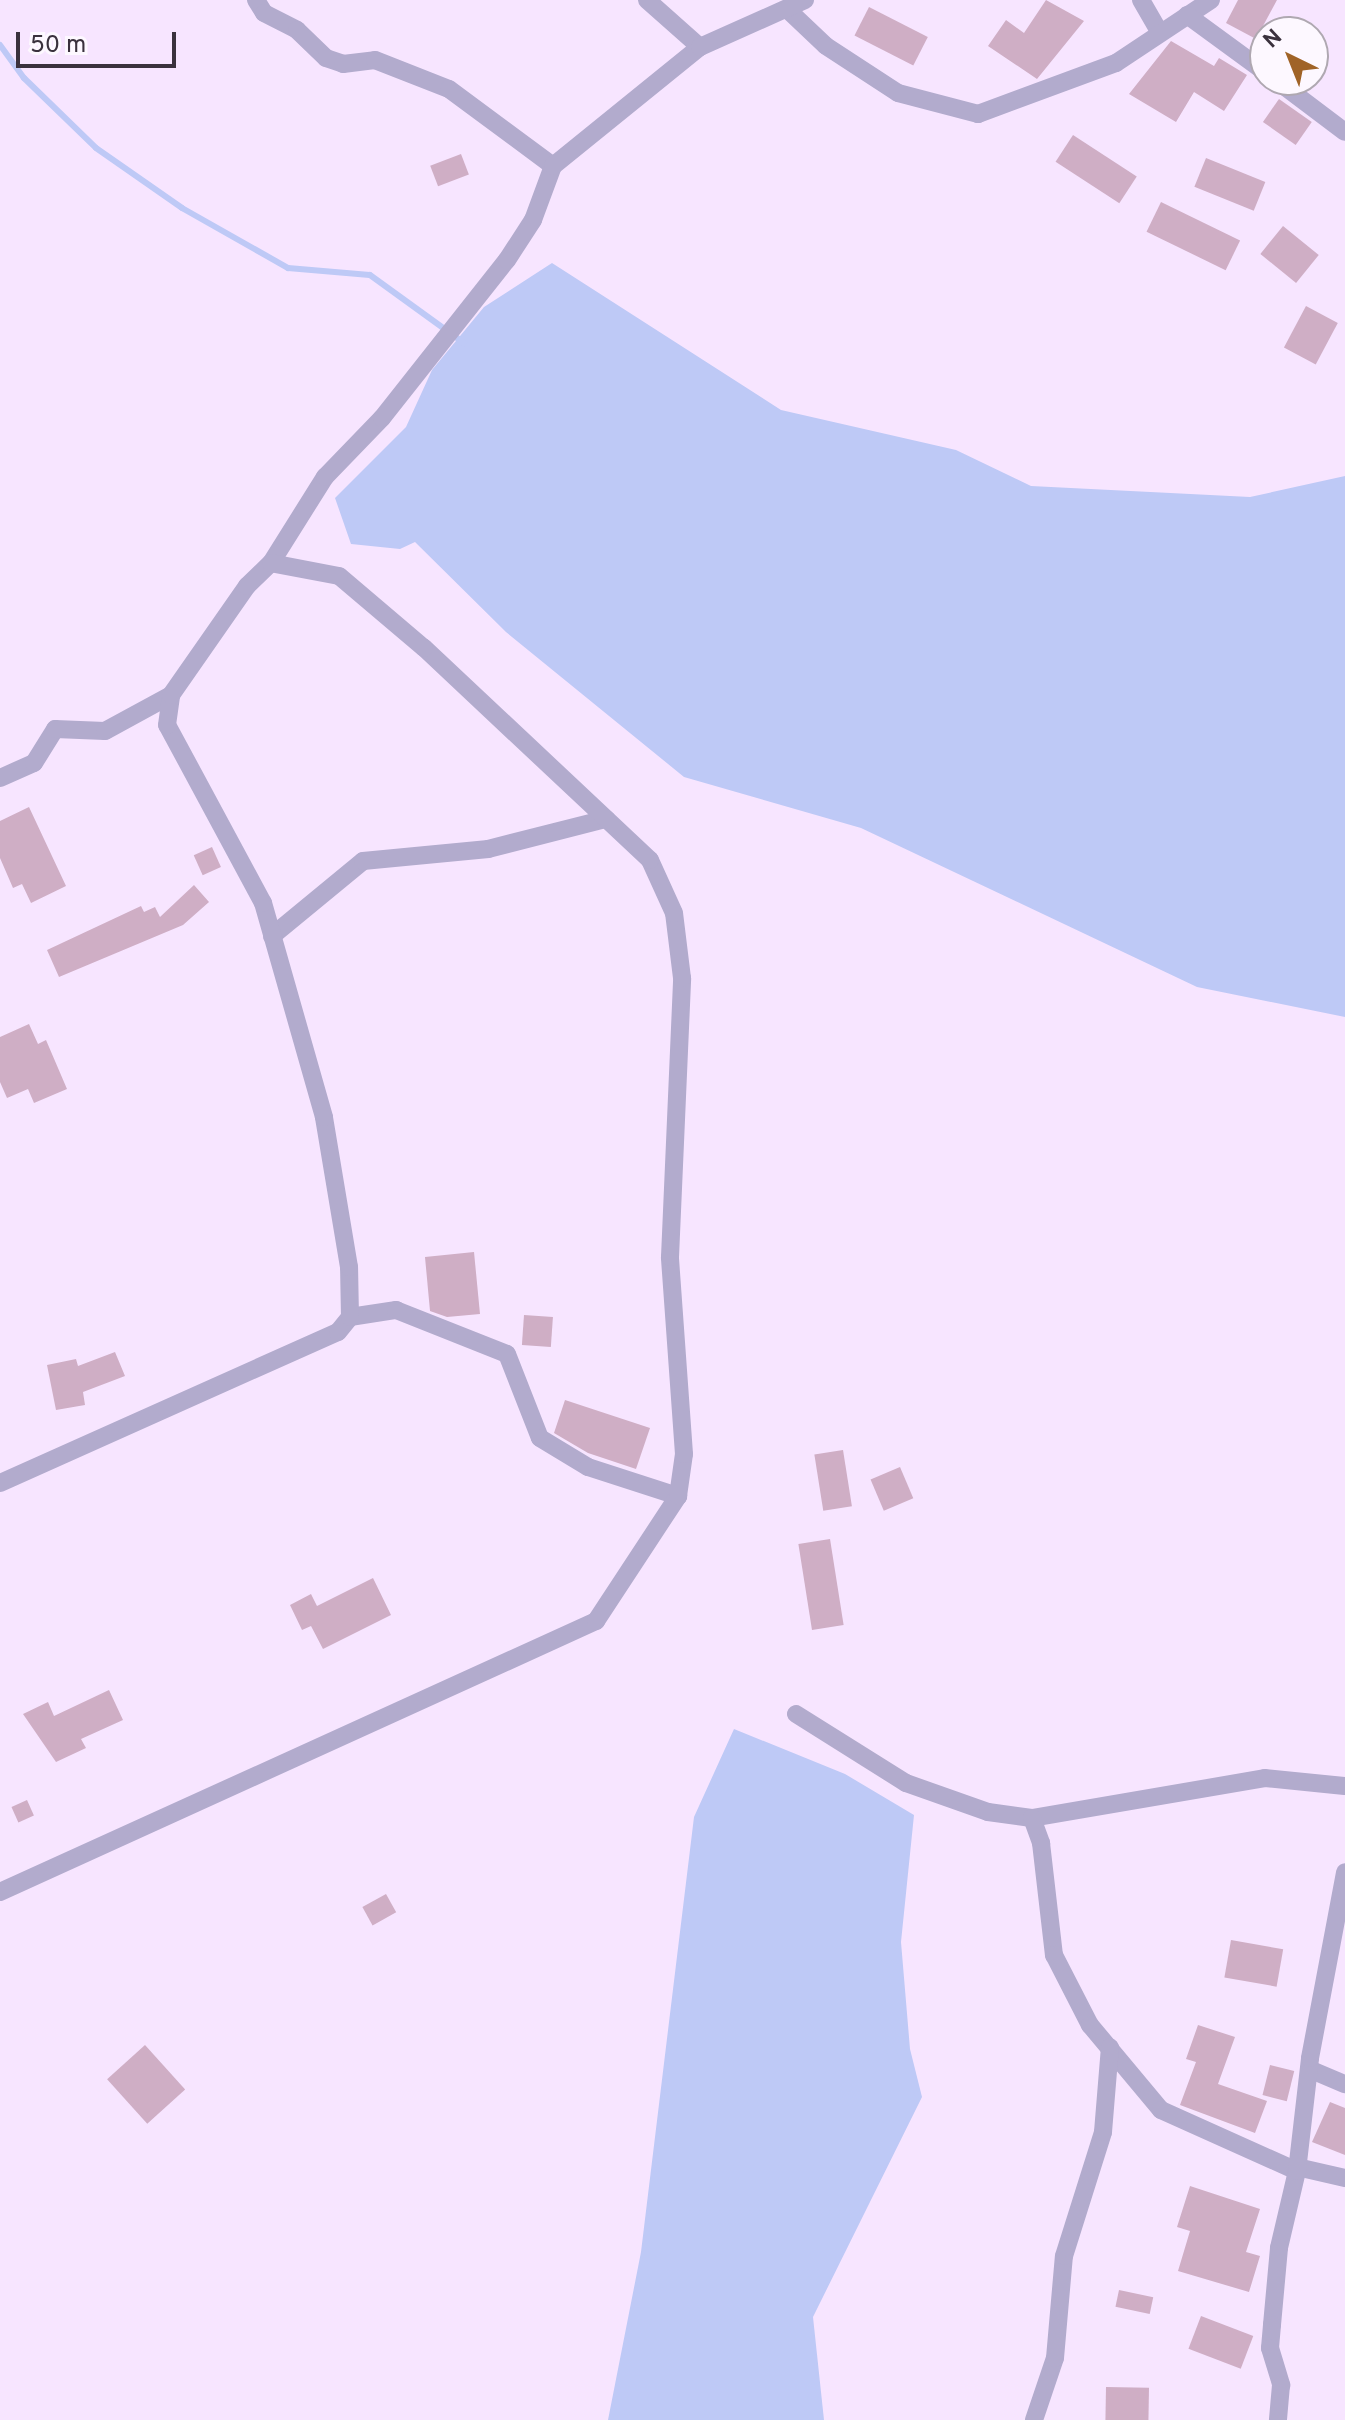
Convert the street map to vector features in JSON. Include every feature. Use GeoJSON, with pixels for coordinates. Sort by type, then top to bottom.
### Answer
{"type":"FeatureCollection","features":[{"type":"Feature","properties":{"kind":"street"},"geometry":{"type":"LineString","coordinates":[[256,0],[264,13],[297,30],[326,58],[343,64],[375,60],[449,89],[553,166]]}},
{"type":"Feature","properties":{"kind":"street"},"geometry":{"type":"LineString","coordinates":[[647,0],[700,47]]}},
{"type":"Feature","properties":{"kind":"street"},"geometry":{"type":"LineString","coordinates":[[1141,0],[1159,31]]}},
{"type":"Feature","properties":{"kind":"street"},"geometry":{"type":"LineString","coordinates":[[0,778],[34,763],[55,729],[105,731],[171,695],[247,586],[271,563],[325,477],[382,418],[533,220],[553,166],[700,47],[796,5],[826,46],[898,93],[978,114],[1075,82],[1116,63],[1159,31],[1211,0]]}},
{"type":"Feature","properties":{"kind":"street"},"geometry":{"type":"LineString","coordinates":[[1187,15],[1249,60]]}},
{"type":"Feature","properties":{"kind":"street"},"geometry":{"type":"LineString","coordinates":[[1297,96],[1345,132]]}},
{"type":"Feature","properties":{"kind":"street"},"geometry":{"type":"LineString","coordinates":[[0,1892],[596,1621],[678,1496],[684,1454],[670,1257],[682,978],[674,913],[650,860],[339,576],[271,563]]}},
{"type":"Feature","properties":{"kind":"street"},"geometry":{"type":"LineString","coordinates":[[0,1483],[338,1332],[350,1317],[349,1267],[324,1117],[263,903],[167,725],[171,695]]}},
{"type":"Feature","properties":{"kind":"street"},"geometry":{"type":"LineString","coordinates":[[272,936],[363,861],[488,849],[606,819]]}},
{"type":"Feature","properties":{"kind":"street"},"geometry":{"type":"LineString","coordinates":[[350,1317],[396,1310],[507,1354],[540,1438],[588,1467],[678,1496]]}},
{"type":"Feature","properties":{"kind":"street"},"geometry":{"type":"LineString","coordinates":[[796,1714],[906,1783],[988,1812],[1032,1818],[1265,1778],[1345,1786]]}},
{"type":"Feature","properties":{"kind":"street"},"geometry":{"type":"LineString","coordinates":[[1032,1818],[1044,1857],[1054,1955],[1075,2006],[1161,2110],[1297,2169],[1345,2178]]}},
{"type":"Feature","properties":{"kind":"street"},"geometry":{"type":"LineString","coordinates":[[1278,2420],[1281,2385],[1270,2348],[1279,2248],[1297,2169],[1309,2069],[1345,1872]]}},
{"type":"Feature","properties":{"kind":"street"},"geometry":{"type":"LineString","coordinates":[[1034,2420],[1055,2358],[1064,2256],[1103,2132],[1110,2047]]}},
{"type":"Feature","properties":{"kind":"street"},"geometry":{"type":"LineString","coordinates":[[1309,2069],[1345,2084]]}},
{"type":"Feature","properties":{"kind":"water"},"geometry":{"type":"Polygon","coordinates":[[[552,263],[781,410],[956,450],[1031,486],[1250,497],[1345,476],[1345,1017],[1197,987],[861,828],[684,777],[506,632],[415,542],[400,549],[351,544],[335,498],[406,427],[432,370],[484,307],[552,263]]]}},
{"type":"Feature","properties":{"kind":"water"},"geometry":{"type":"Polygon","coordinates":[[[734,1729],[845,1774],[914,1815],[901,1942],[910,2049],[922,2097],[813,2317],[824,2420],[608,2420],[641,2252],[694,1817],[734,1729]]]}},
{"type":"Feature","properties":{"kind":"building"},"geometry":{"type":"Polygon","coordinates":[[[1046,0],[1084,21],[1037,79],[988,46],[1006,20],[1024,33],[1046,0]]]}},
{"type":"Feature","properties":{"kind":"building"},"geometry":{"type":"Polygon","coordinates":[[[1238,0],[1277,0],[1268,16],[1249,16],[1249,35],[1226,23],[1238,0]]]}},
{"type":"Feature","properties":{"kind":"building"},"geometry":{"type":"Polygon","coordinates":[[[869,7],[928,37],[913,65],[854,36],[869,7]]]}},
{"type":"Feature","properties":{"kind":"building"},"geometry":{"type":"Polygon","coordinates":[[[1171,41],[1214,66],[1219,58],[1247,75],[1224,111],[1194,92],[1176,122],[1129,94],[1171,41]]]}},
{"type":"Feature","properties":{"kind":"building"},"geometry":{"type":"Polygon","coordinates":[[[1279,99],[1312,122],[1296,145],[1263,122],[1279,99]]]}},
{"type":"Feature","properties":{"kind":"building"},"geometry":{"type":"Polygon","coordinates":[[[1073,135],[1137,176],[1119,203],[1056,162],[1073,135]]]}},
{"type":"Feature","properties":{"kind":"building"},"geometry":{"type":"Polygon","coordinates":[[[461,154],[469,175],[438,186],[430,166],[461,154]]]}},
{"type":"Feature","properties":{"kind":"building"},"geometry":{"type":"Polygon","coordinates":[[[1206,158],[1265,182],[1254,211],[1194,187],[1206,158]]]}},
{"type":"Feature","properties":{"kind":"building"},"geometry":{"type":"Polygon","coordinates":[[[1161,202],[1240,241],[1226,270],[1147,232],[1161,202]]]}},
{"type":"Feature","properties":{"kind":"building"},"geometry":{"type":"Polygon","coordinates":[[[1283,226],[1319,255],[1296,283],[1260,254],[1283,226]]]}},
{"type":"Feature","properties":{"kind":"building"},"geometry":{"type":"Polygon","coordinates":[[[1306,306],[1338,323],[1316,364],[1284,347],[1306,306]]]}},
{"type":"Feature","properties":{"kind":"building"},"geometry":{"type":"Polygon","coordinates":[[[29,807],[66,886],[31,903],[22,884],[13,888],[0,858],[0,821],[29,807]]]}},
{"type":"Feature","properties":{"kind":"building"},"geometry":{"type":"Polygon","coordinates":[[[212,847],[221,867],[203,875],[194,855],[212,847]]]}},
{"type":"Feature","properties":{"kind":"building"},"geometry":{"type":"Polygon","coordinates":[[[194,885],[209,902],[183,925],[59,977],[47,950],[141,906],[144,912],[155,907],[160,917],[194,885]]]}},
{"type":"Feature","properties":{"kind":"building"},"geometry":{"type":"Polygon","coordinates":[[[29,1024],[38,1044],[46,1040],[67,1089],[34,1103],[28,1089],[7,1098],[0,1082],[0,1037],[29,1024]]]}},
{"type":"Feature","properties":{"kind":"building"},"geometry":{"type":"Polygon","coordinates":[[[474,1252],[480,1314],[447,1317],[430,1311],[425,1257],[474,1252]]]}},
{"type":"Feature","properties":{"kind":"building"},"geometry":{"type":"Polygon","coordinates":[[[524,1315],[553,1317],[551,1347],[522,1345],[524,1315]]]}},
{"type":"Feature","properties":{"kind":"building"},"geometry":{"type":"Polygon","coordinates":[[[115,1352],[125,1376],[83,1392],[85,1405],[56,1410],[47,1365],[76,1359],[78,1366],[115,1352]]]}},
{"type":"Feature","properties":{"kind":"building"},"geometry":{"type":"Polygon","coordinates":[[[565,1400],[650,1428],[636,1469],[588,1453],[554,1433],[565,1400]]]}},
{"type":"Feature","properties":{"kind":"building"},"geometry":{"type":"Polygon","coordinates":[[[843,1450],[852,1506],[823,1511],[814,1455],[843,1450]]]}},
{"type":"Feature","properties":{"kind":"building"},"geometry":{"type":"Polygon","coordinates":[[[900,1467],[913,1498],[884,1511],[871,1480],[900,1467]]]}},
{"type":"Feature","properties":{"kind":"building"},"geometry":{"type":"Polygon","coordinates":[[[830,1539],[844,1625],[812,1630],[798,1544],[830,1539]]]}},
{"type":"Feature","properties":{"kind":"building"},"geometry":{"type":"Polygon","coordinates":[[[373,1578],[391,1615],[323,1649],[311,1626],[302,1630],[290,1605],[311,1594],[317,1606],[373,1578]]]}},
{"type":"Feature","properties":{"kind":"building"},"geometry":{"type":"Polygon","coordinates":[[[109,1690],[123,1720],[81,1739],[86,1748],[56,1762],[23,1714],[48,1702],[54,1716],[109,1690]]]}},
{"type":"Feature","properties":{"kind":"building"},"geometry":{"type":"Polygon","coordinates":[[[27,1800],[34,1816],[18,1822],[11,1807],[27,1800]]]}},
{"type":"Feature","properties":{"kind":"building"},"geometry":{"type":"Polygon","coordinates":[[[386,1894],[396,1912],[373,1925],[362,1907],[386,1894]]]}},
{"type":"Feature","properties":{"kind":"building"},"geometry":{"type":"Polygon","coordinates":[[[1231,1940],[1283,1949],[1277,1987],[1224,1977],[1231,1940]]]}},
{"type":"Feature","properties":{"kind":"building"},"geometry":{"type":"Polygon","coordinates":[[[1198,2025],[1235,2037],[1218,2084],[1267,2101],[1255,2133],[1180,2105],[1196,2062],[1186,2059],[1198,2025]]]}},
{"type":"Feature","properties":{"kind":"building"},"geometry":{"type":"Polygon","coordinates":[[[145,2045],[185,2090],[147,2124],[107,2079],[145,2045]]]}},
{"type":"Feature","properties":{"kind":"building"},"geometry":{"type":"Polygon","coordinates":[[[1270,2065],[1294,2071],[1287,2101],[1263,2095],[1270,2065]]]}},
{"type":"Feature","properties":{"kind":"building"},"geometry":{"type":"Polygon","coordinates":[[[1330,2102],[1345,2108],[1345,2155],[1312,2142],[1330,2102]]]}},
{"type":"Feature","properties":{"kind":"building"},"geometry":{"type":"Polygon","coordinates":[[[1190,2186],[1260,2209],[1246,2252],[1260,2256],[1249,2292],[1178,2271],[1190,2231],[1177,2227],[1190,2186]]]}},
{"type":"Feature","properties":{"kind":"building"},"geometry":{"type":"Polygon","coordinates":[[[1119,2290],[1153,2297],[1150,2314],[1115,2307],[1119,2290]]]}},
{"type":"Feature","properties":{"kind":"building"},"geometry":{"type":"Polygon","coordinates":[[[1201,2316],[1253,2336],[1241,2369],[1188,2349],[1201,2316]]]}},
{"type":"Feature","properties":{"kind":"building"},"geometry":{"type":"Polygon","coordinates":[[[1106,2387],[1149,2388],[1148,2420],[1105,2420],[1106,2387]]]}},
{"type":"Feature","properties":{"kind":"waterway"},"geometry":{"type":"LineString","coordinates":[[0,45],[24,78],[96,148],[182,208],[288,268],[370,275],[464,343]]}}]}
